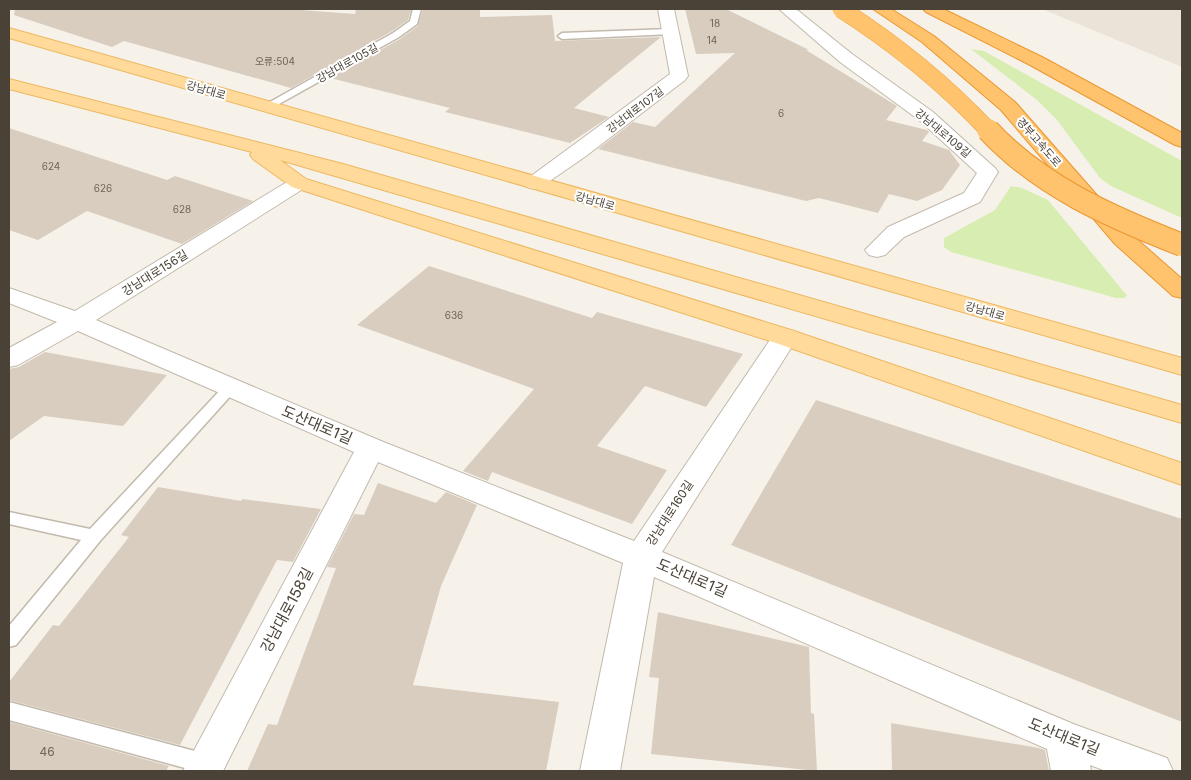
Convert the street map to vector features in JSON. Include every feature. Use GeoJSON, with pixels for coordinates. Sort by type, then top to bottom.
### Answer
{"type":"FeatureCollection","features":[{"type":"Feature","properties":{"kind":"highway"},"geometry":{"type":"LineString","coordinates":[[841,9],[872,29],[921,69],[971,112],[1002,145],[1047,181],[1115,219],[1182,245]]}},
{"type":"Feature","properties":{"kind":"highway","name":"경부고속도로"},"geometry":{"type":"LineString","coordinates":[[881,9],[928,39],[1008,106],[1123,239],[1182,291]]}},
{"type":"Feature","properties":{"kind":"highway"},"geometry":{"type":"LineString","coordinates":[[931,9],[1036,61],[1182,140]]}},
{"type":"Feature","properties":{"kind":"highway"},"geometry":{"type":"LineString","coordinates":[[1036,61],[1182,124]]}},
{"type":"Feature","properties":{"kind":"main road","name":"강남대로"},"geometry":{"type":"LineString","coordinates":[[9,33],[1182,367]]}},
{"type":"Feature","properties":{"kind":"main road"},"geometry":{"type":"LineString","coordinates":[[9,84],[336,168],[1182,414]]}},
{"type":"Feature","properties":{"kind":"main road"},"geometry":{"type":"LineString","coordinates":[[245,144],[300,182],[785,337],[1182,474]]}},
{"type":"Feature","properties":{"kind":"street","name":"강남대로107길"},"geometry":{"type":"LineString","coordinates":[[534,183],[579,152],[679,76],[666,9]]}},
{"type":"Feature","properties":{"kind":"street","name":"강남대로109길"},"geometry":{"type":"LineString","coordinates":[[787,9],[846,58],[926,116],[988,172],[972,197],[896,232],[877,250]]}},
{"type":"Feature","properties":{"kind":"street","name":"강남대로156길"},"geometry":{"type":"LineString","coordinates":[[9,359],[78,321],[300,182]]}},
{"type":"Feature","properties":{"kind":"street","name":"도산대로1길"},"geometry":{"type":"LineString","coordinates":[[9,295],[78,321],[371,448],[642,557],[1068,755],[1153,771]]}},
{"type":"Feature","properties":{"kind":"street","name":"강남대로160길"},"geometry":{"type":"LineString","coordinates":[[600,771],[642,557],[785,337]]}},
{"type":"Feature","properties":{"kind":"street","name":"강남대로158길"},"geometry":{"type":"LineString","coordinates":[[205,768],[371,448]]}},
{"type":"Feature","properties":{"kind":"lane","name":"강남대로105길"},"geometry":{"type":"LineString","coordinates":[[266,107],[396,35],[414,22],[417,9]]}},
{"type":"Feature","properties":{"kind":"lane"},"geometry":{"type":"LineString","coordinates":[[562,36],[670,32]]}},
{"type":"Feature","properties":{"kind":"lane"},"geometry":{"type":"LineString","coordinates":[[9,640],[94,536],[230,388]]}},
{"type":"Feature","properties":{"kind":"lane"},"geometry":{"type":"LineString","coordinates":[[9,518],[94,536]]}},
{"type":"Feature","properties":{"kind":"lane"},"geometry":{"type":"LineString","coordinates":[[9,711],[205,768]]}},
{"type":"Feature","properties":{"kind":"shaded area"},"geometry":{"type":"Polygon","coordinates":[[[1042,9],[1182,9],[1182,67],[1042,9]]]}},
{"type":"Feature","properties":{"kind":"green space"},"geometry":{"type":"Polygon","coordinates":[[[971,49],[984,51],[1182,161],[1182,218],[1111,186],[1100,178],[1057,120],[1037,100],[971,49]]]}},
{"type":"Feature","properties":{"kind":"green space"},"geometry":{"type":"Polygon","coordinates":[[[1011,186],[1022,188],[1048,200],[1127,295],[1125,298],[1116,298],[951,252],[944,247],[944,238],[995,210],[1011,186]]]}},
{"type":"Feature","properties":{"kind":"building"},"geometry":{"type":"Polygon","coordinates":[[[15,9],[287,9],[355,14],[356,10],[411,10],[408,20],[392,31],[291,88],[124,41],[112,47],[14,15],[15,9]]]}},
{"type":"Feature","properties":{"kind":"building"},"geometry":{"type":"Polygon","coordinates":[[[423,9],[480,9],[480,17],[552,15],[555,41],[661,37],[574,108],[609,117],[570,143],[445,112],[450,108],[330,78],[400,39],[418,26],[423,9]]]}},
{"type":"Feature","properties":{"kind":"building"},"geometry":{"type":"Polygon","coordinates":[[[685,9],[726,9],[809,50],[806,50],[897,106],[886,120],[927,130],[929,132],[922,141],[949,150],[960,165],[942,190],[917,201],[889,194],[878,213],[819,198],[806,201],[598,149],[633,122],[655,127],[735,53],[696,54],[685,9]]]}},
{"type":"Feature","properties":{"kind":"building"},"geometry":{"type":"Polygon","coordinates":[[[9,128],[167,180],[175,176],[253,201],[182,244],[87,211],[38,240],[9,230],[9,128]]]}},
{"type":"Feature","properties":{"kind":"building"},"geometry":{"type":"Polygon","coordinates":[[[429,266],[592,318],[597,312],[743,354],[706,407],[645,386],[597,446],[667,470],[632,524],[492,472],[488,481],[463,471],[534,389],[357,325],[429,266]]]}},
{"type":"Feature","properties":{"kind":"building"},"geometry":{"type":"Polygon","coordinates":[[[45,352],[167,375],[123,426],[44,416],[9,441],[9,369],[19,367],[45,352]]]}},
{"type":"Feature","properties":{"kind":"building"},"geometry":{"type":"Polygon","coordinates":[[[816,400],[1182,519],[1182,722],[731,545],[816,400]]]}},
{"type":"Feature","properties":{"kind":"building"},"geometry":{"type":"Polygon","coordinates":[[[378,483],[436,503],[446,492],[477,505],[441,586],[413,685],[559,702],[546,771],[247,771],[268,724],[277,725],[336,568],[327,567],[354,514],[364,515],[378,483]]]}},
{"type":"Feature","properties":{"kind":"building"},"geometry":{"type":"Polygon","coordinates":[[[158,487],[241,501],[242,499],[321,509],[293,562],[277,560],[180,745],[9,700],[9,682],[53,625],[59,626],[129,537],[121,535],[158,487]]]}},
{"type":"Feature","properties":{"kind":"building"},"geometry":{"type":"Polygon","coordinates":[[[658,612],[809,647],[811,713],[814,714],[817,771],[651,754],[659,678],[649,677],[658,612]]]}},
{"type":"Feature","properties":{"kind":"building"},"geometry":{"type":"Polygon","coordinates":[[[9,722],[169,766],[166,771],[9,771],[9,722]]]}},
{"type":"Feature","properties":{"kind":"building"},"geometry":{"type":"Polygon","coordinates":[[[891,723],[1039,748],[1045,750],[1049,771],[892,771],[891,723]]]}}]}
